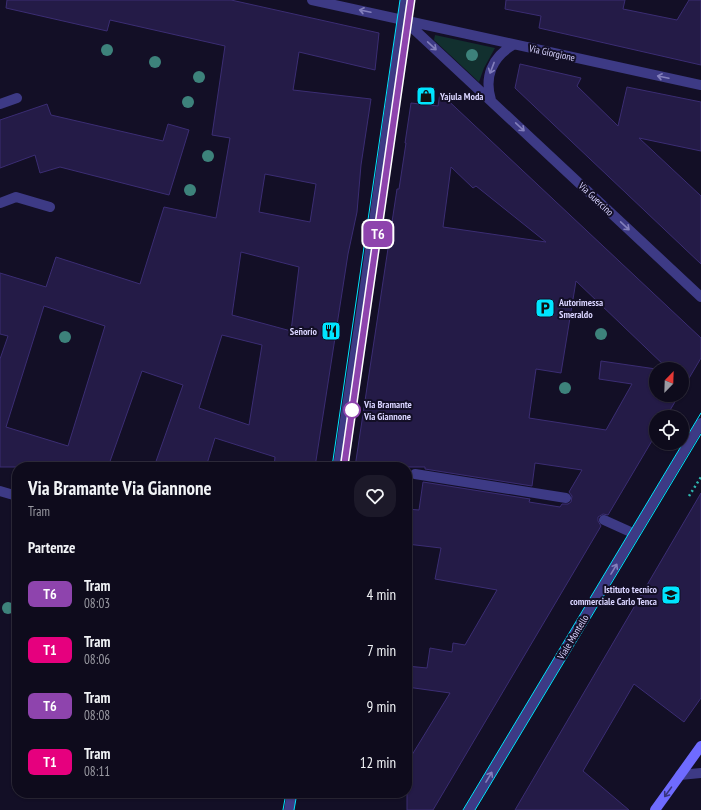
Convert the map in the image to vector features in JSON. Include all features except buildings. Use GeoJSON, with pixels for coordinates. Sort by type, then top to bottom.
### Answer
{"type":"FeatureCollection","features":[{"type":"Feature","properties":{"kind":"main road"},"geometry":{"type":"LineString","coordinates":[[655,810],[701,746]]}},
{"type":"Feature","properties":{"kind":"street","name":"Via Giorgione"},"geometry":{"type":"LineString","coordinates":[[312,0],[701,85]]}},
{"type":"Feature","properties":{"kind":"street"},"geometry":{"type":"LineString","coordinates":[[339,462],[405,0]]}},
{"type":"Feature","properties":{"kind":"street","name":"Via Guercino"},"geometry":{"type":"LineString","coordinates":[[403,19],[701,297]]}},
{"type":"Feature","properties":{"kind":"street"},"geometry":{"type":"LineString","coordinates":[[491,100],[488,90],[491,68],[503,51],[513,45]]}},
{"type":"Feature","properties":{"kind":"street"},"geometry":{"type":"LineString","coordinates":[[0,104],[17,98]]}},
{"type":"Feature","properties":{"kind":"street"},"geometry":{"type":"LineString","coordinates":[[0,203],[16,197],[50,207]]}},
{"type":"Feature","properties":{"kind":"street","name":"Viale Montello"},"geometry":{"type":"LineString","coordinates":[[469,810],[701,423]]}},
{"type":"Feature","properties":{"kind":"street"},"geometry":{"type":"LineString","coordinates":[[415,474],[566,498]]}},
{"type":"Feature","properties":{"kind":"street"},"geometry":{"type":"LineString","coordinates":[[0,491],[12,495]]}},
{"type":"Feature","properties":{"kind":"street"},"geometry":{"type":"LineString","coordinates":[[604,520],[635,534]]}},
{"type":"Feature","properties":{"kind":"street"},"geometry":{"type":"LineString","coordinates":[[680,775],[701,773]]}},
{"type":"Feature","properties":{"kind":"street"},"geometry":{"type":"LineString","coordinates":[[289,810],[291,798]]}},
{"type":"Feature","properties":{"kind":"path"},"geometry":{"type":"LineString","coordinates":[[689,496],[701,477]]}},
{"type":"Feature","properties":{"kind":"green space"},"geometry":{"type":"Polygon","coordinates":[[[435,35],[495,48],[484,68],[479,82],[434,40],[435,35]]]}},
{"type":"Feature","properties":{"kind":"tram line"},"geometry":{"type":"LineString","coordinates":[[333,462],[400,0]]}},
{"type":"Feature","properties":{"kind":"tram line"},"geometry":{"type":"LineString","coordinates":[[345,462],[411,0]]}},
{"type":"Feature","properties":{"kind":"tram line","name":"T6"},"geometry":{"type":"LineString","coordinates":[[345,462],[411,0]]}},
{"type":"Feature","properties":{"kind":"tram line"},"geometry":{"type":"LineString","coordinates":[[463,810],[701,413]]}},
{"type":"Feature","properties":{"kind":"tram line"},"geometry":{"type":"LineString","coordinates":[[475,810],[701,434]]}},
{"type":"Feature","properties":{"kind":"tram line"},"geometry":{"type":"LineString","coordinates":[[283,810],[285,798]]}},
{"type":"Feature","properties":{"kind":"tram line"},"geometry":{"type":"LineString","coordinates":[[294,810],[296,798]]}},
{"type":"Feature","properties":{"kind":"place","name":"Yajula Moda"},"geometry":{"type":"Point","coordinates":[426,96]}},
{"type":"Feature","properties":{"kind":"place","name":"Autorimessa Smeraldo"},"geometry":{"type":"Point","coordinates":[545,308]}},
{"type":"Feature","properties":{"kind":"place","name":"Señorío"},"geometry":{"type":"Point","coordinates":[331,331]}},
{"type":"Feature","properties":{"kind":"place","name":"Via Bramante Via Giannone"},"geometry":{"type":"Point","coordinates":[352,410]}},
{"type":"Feature","properties":{"kind":"place","name":"Istituto tecnico commerciale Carlo Tenca"},"geometry":{"type":"Point","coordinates":[671,595]}}]}
